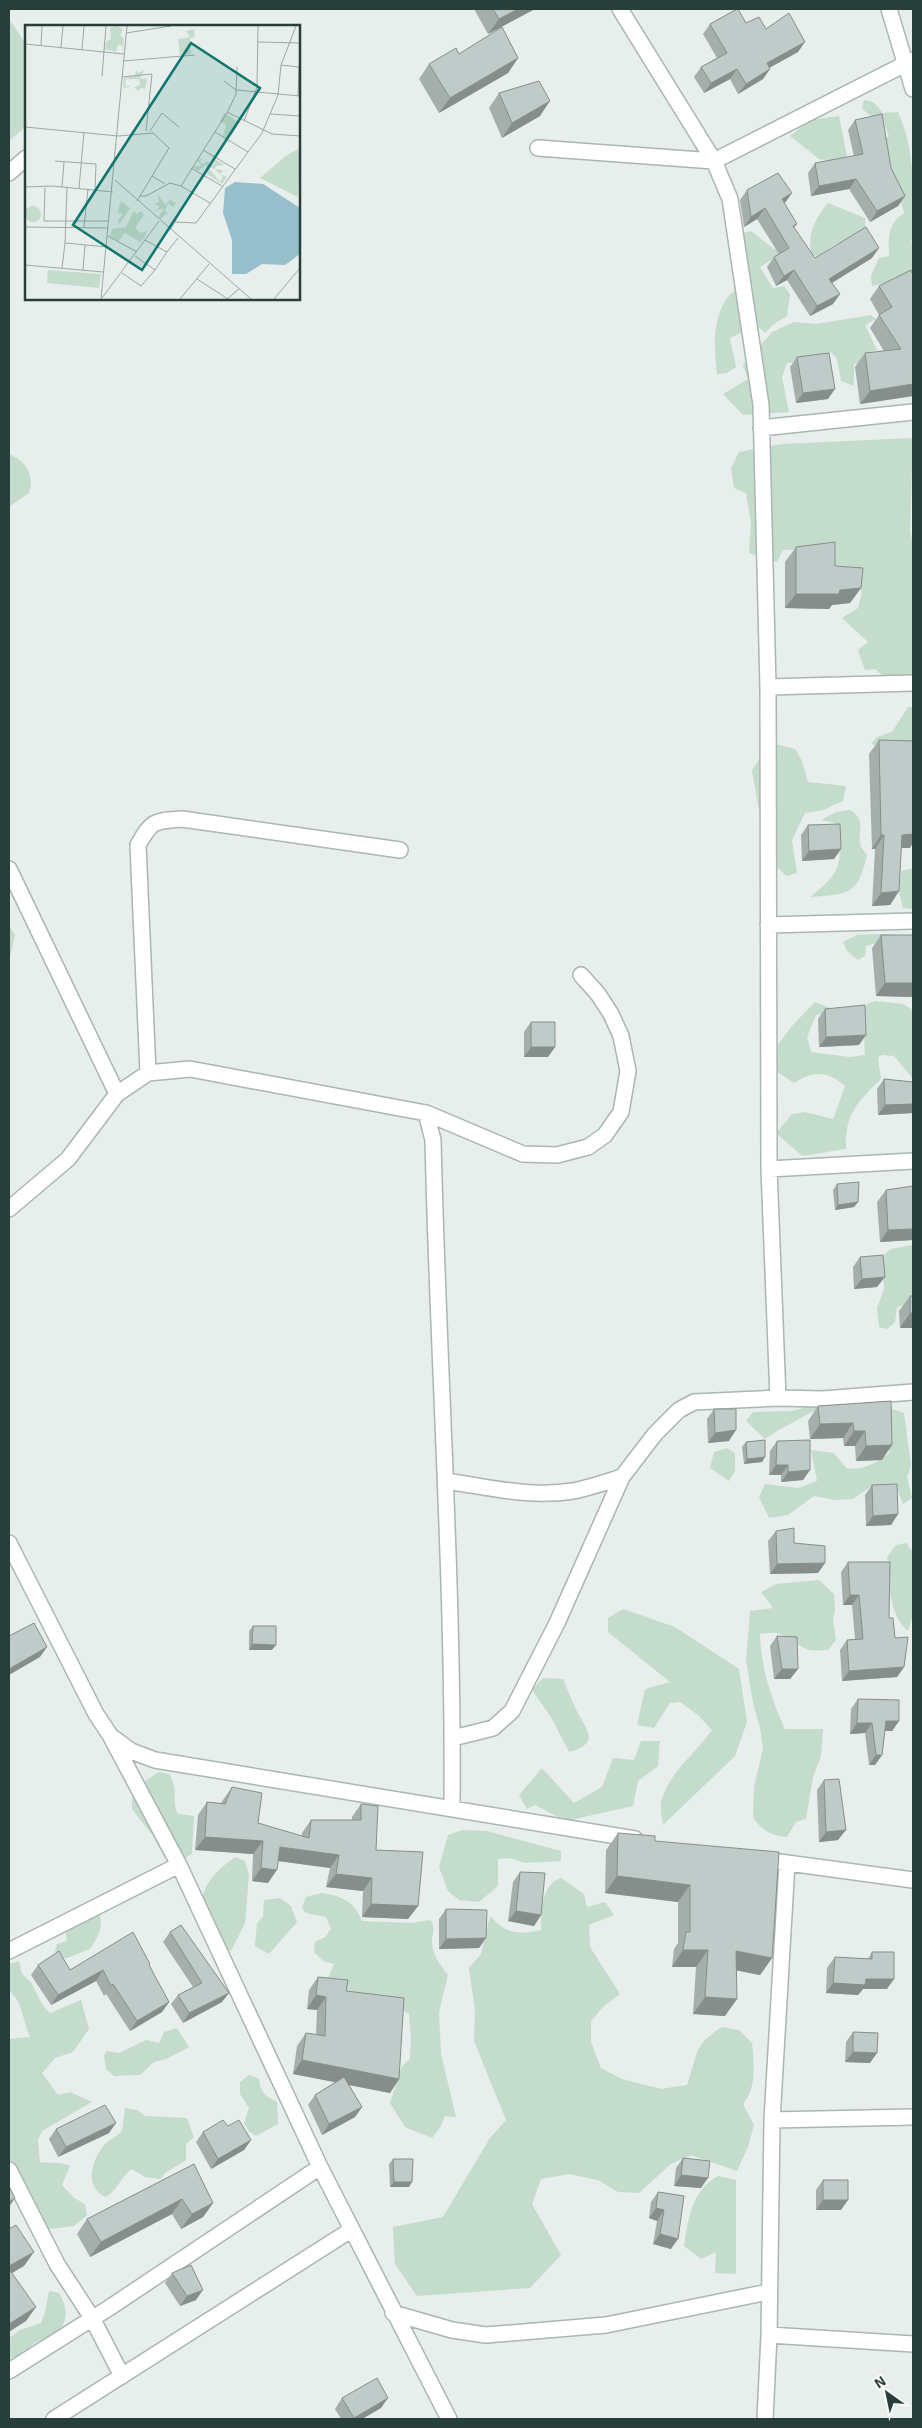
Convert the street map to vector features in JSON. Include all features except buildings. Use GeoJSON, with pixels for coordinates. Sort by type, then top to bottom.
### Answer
{"type":"FeatureCollection","features":[{"type":"Feature","properties":{"kind":"street"},"geometry":{"type":"LineString","coordinates":[[620,9],[714,161],[730,199],[761,405],[768,687],[769,1169],[778,1398]]}},
{"type":"Feature","properties":{"kind":"street"},"geometry":{"type":"LineString","coordinates":[[888,9],[909,62],[913,89]]}},
{"type":"Feature","properties":{"kind":"street"},"geometry":{"type":"LineString","coordinates":[[538,148],[714,161],[909,62]]}},
{"type":"Feature","properties":{"kind":"street"},"geometry":{"type":"LineString","coordinates":[[9,173],[25,159]]}},
{"type":"Feature","properties":{"kind":"street"},"geometry":{"type":"LineString","coordinates":[[761,428],[913,412]]}},
{"type":"Feature","properties":{"kind":"street"},"geometry":{"type":"LineString","coordinates":[[768,687],[913,683]]}},
{"type":"Feature","properties":{"kind":"street"},"geometry":{"type":"LineString","coordinates":[[148,1073],[138,846],[148,828],[159,821],[182,819],[400,850]]}},
{"type":"Feature","properties":{"kind":"street"},"geometry":{"type":"LineString","coordinates":[[9,869],[117,1094]]}},
{"type":"Feature","properties":{"kind":"street"},"geometry":{"type":"LineString","coordinates":[[768,926],[913,921]]}},
{"type":"Feature","properties":{"kind":"street"},"geometry":{"type":"LineString","coordinates":[[9,1209],[68,1159],[117,1094],[148,1073],[190,1068],[426,1114],[523,1154],[557,1155],[588,1147],[605,1135],[621,1112],[628,1071],[621,1036],[611,1014],[598,994],[581,975]]}},
{"type":"Feature","properties":{"kind":"street"},"geometry":{"type":"LineString","coordinates":[[426,1114],[433,1140],[446,1481],[453,1738],[452,1809]]}},
{"type":"Feature","properties":{"kind":"street"},"geometry":{"type":"LineString","coordinates":[[769,1169],[913,1161]]}},
{"type":"Feature","properties":{"kind":"street"},"geometry":{"type":"LineString","coordinates":[[453,1738],[493,1728],[512,1711],[557,1623],[622,1477],[655,1434],[679,1410],[694,1402],[735,1398],[823,1399],[913,1392]]}},
{"type":"Feature","properties":{"kind":"street"},"geometry":{"type":"LineString","coordinates":[[446,1481],[509,1492],[542,1493],[573,1491],[622,1477]]}},
{"type":"Feature","properties":{"kind":"street"},"geometry":{"type":"LineString","coordinates":[[9,1543],[96,1714],[110,1734],[179,1865],[320,2167],[393,2313],[450,2419]]}},
{"type":"Feature","properties":{"kind":"street"},"geometry":{"type":"LineString","coordinates":[[110,1734],[132,1751],[155,1760],[649,1841]]}},
{"type":"Feature","properties":{"kind":"street"},"geometry":{"type":"LineString","coordinates":[[747,1857],[913,1880]]}},
{"type":"Feature","properties":{"kind":"street"},"geometry":{"type":"LineString","coordinates":[[765,2419],[769,2335],[768,2292],[772,2120],[787,1863]]}},
{"type":"Feature","properties":{"kind":"street"},"geometry":{"type":"LineString","coordinates":[[9,1951],[179,1865]]}},
{"type":"Feature","properties":{"kind":"street"},"geometry":{"type":"LineString","coordinates":[[772,2120],[913,2118]]}},
{"type":"Feature","properties":{"kind":"street"},"geometry":{"type":"LineString","coordinates":[[9,2371],[320,2167]]}},
{"type":"Feature","properties":{"kind":"street"},"geometry":{"type":"LineString","coordinates":[[9,2170],[57,2264],[92,2318],[122,2376]]}},
{"type":"Feature","properties":{"kind":"street"},"geometry":{"type":"LineString","coordinates":[[54,2419],[351,2230]]}},
{"type":"Feature","properties":{"kind":"street"},"geometry":{"type":"LineString","coordinates":[[393,2313],[452,2330],[486,2335],[606,2325],[768,2292]]}},
{"type":"Feature","properties":{"kind":"street"},"geometry":{"type":"LineString","coordinates":[[769,2335],[913,2344]]}},
{"type":"Feature","properties":{"kind":"green space"},"geometry":{"type":"Polygon","coordinates":[[[9,19],[25,43],[25,127],[9,141],[9,19]]]}},
{"type":"Feature","properties":{"kind":"green space"},"geometry":{"type":"Polygon","coordinates":[[[864,100],[873,102],[883,113],[898,112],[908,142],[913,189],[913,237],[911,242],[913,244],[913,292],[893,281],[872,286],[871,276],[879,258],[889,256],[889,237],[892,226],[904,213],[900,199],[887,175],[882,141],[889,136],[881,117],[871,116],[862,109],[864,100]]]}},
{"type":"Feature","properties":{"kind":"green space"},"geometry":{"type":"Polygon","coordinates":[[[839,116],[847,156],[841,162],[819,159],[790,136],[810,120],[839,116]]]}},
{"type":"Feature","properties":{"kind":"green space"},"geometry":{"type":"Polygon","coordinates":[[[828,203],[865,218],[866,231],[834,245],[818,256],[811,255],[811,233],[819,215],[828,203]]]}},
{"type":"Feature","properties":{"kind":"green space"},"geometry":{"type":"Polygon","coordinates":[[[751,231],[774,249],[786,244],[791,247],[760,267],[773,288],[784,286],[790,294],[787,316],[774,324],[765,333],[756,325],[730,338],[736,367],[727,373],[717,374],[715,334],[722,307],[729,295],[751,278],[732,254],[728,237],[751,231]]]}},
{"type":"Feature","properties":{"kind":"green space"},"geometry":{"type":"Polygon","coordinates":[[[871,315],[876,319],[865,325],[877,350],[866,353],[868,362],[854,364],[854,386],[841,381],[837,359],[831,352],[821,359],[787,363],[782,377],[789,412],[743,415],[723,394],[748,379],[743,365],[772,332],[794,322],[816,324],[871,315]]]}},
{"type":"Feature","properties":{"kind":"green space"},"geometry":{"type":"Polygon","coordinates":[[[913,438],[910,531],[913,544],[913,683],[903,692],[875,669],[865,670],[858,650],[868,642],[842,618],[858,608],[862,592],[855,576],[834,570],[827,549],[783,550],[777,562],[749,553],[751,523],[746,493],[734,488],[731,468],[739,452],[782,444],[913,438]]]}},
{"type":"Feature","properties":{"kind":"green space"},"geometry":{"type":"Polygon","coordinates":[[[9,454],[28,469],[31,486],[29,493],[9,507],[9,454]]]}},
{"type":"Feature","properties":{"kind":"green space"},"geometry":{"type":"Polygon","coordinates":[[[908,707],[913,707],[913,742],[881,746],[871,744],[877,737],[892,732],[908,707]]]}},
{"type":"Feature","properties":{"kind":"green space"},"geometry":{"type":"Polygon","coordinates":[[[771,743],[795,749],[802,761],[808,782],[846,786],[843,801],[823,810],[805,813],[792,840],[797,873],[786,876],[769,858],[766,833],[758,805],[752,770],[771,743]]]}},
{"type":"Feature","properties":{"kind":"green space"},"geometry":{"type":"Polygon","coordinates":[[[850,810],[855,813],[860,821],[860,844],[867,855],[860,878],[850,890],[843,893],[810,897],[829,881],[838,865],[839,847],[835,823],[821,820],[836,812],[850,810]]]}},
{"type":"Feature","properties":{"kind":"green space"},"geometry":{"type":"Polygon","coordinates":[[[913,868],[913,909],[903,908],[899,892],[901,871],[913,868]]]}},
{"type":"Feature","properties":{"kind":"green space"},"geometry":{"type":"Polygon","coordinates":[[[9,925],[15,935],[9,962],[9,925]]]}},
{"type":"Feature","properties":{"kind":"green space"},"geometry":{"type":"Polygon","coordinates":[[[857,935],[900,935],[866,946],[865,956],[858,960],[847,951],[843,942],[857,935]]]}},
{"type":"Feature","properties":{"kind":"green space"},"geometry":{"type":"Polygon","coordinates":[[[875,1001],[903,1004],[913,1010],[913,1079],[894,1056],[883,1055],[878,1057],[881,1079],[859,1102],[850,1117],[846,1149],[802,1156],[776,1133],[792,1114],[805,1112],[833,1119],[845,1086],[832,1077],[820,1074],[807,1076],[794,1083],[776,1071],[772,1053],[791,1027],[815,1002],[840,1012],[816,1015],[807,1037],[811,1052],[850,1057],[865,1055],[863,1018],[867,1004],[875,1001]]]}},
{"type":"Feature","properties":{"kind":"green space"},"geometry":{"type":"Polygon","coordinates":[[[913,1245],[913,1303],[897,1307],[895,1322],[887,1329],[879,1327],[877,1308],[884,1289],[882,1256],[891,1249],[913,1245]]]}},
{"type":"Feature","properties":{"kind":"green space"},"geometry":{"type":"Polygon","coordinates":[[[866,1390],[856,1411],[812,1412],[765,1439],[746,1421],[753,1412],[792,1411],[866,1390]]]}},
{"type":"Feature","properties":{"kind":"green space"},"geometry":{"type":"Polygon","coordinates":[[[892,1409],[904,1413],[911,1466],[907,1477],[912,1498],[903,1504],[897,1489],[882,1486],[870,1487],[853,1499],[835,1500],[814,1496],[788,1515],[769,1518],[759,1497],[765,1484],[798,1488],[817,1481],[811,1450],[834,1453],[846,1468],[852,1469],[869,1465],[889,1453],[888,1419],[892,1409]]]}},
{"type":"Feature","properties":{"kind":"green space"},"geometry":{"type":"Polygon","coordinates":[[[727,1448],[735,1453],[735,1471],[729,1481],[710,1468],[714,1452],[727,1448]]]}},
{"type":"Feature","properties":{"kind":"green space"},"geometry":{"type":"Polygon","coordinates":[[[906,1543],[913,1552],[913,1615],[908,1631],[901,1624],[893,1606],[887,1557],[896,1545],[906,1543]]]}},
{"type":"Feature","properties":{"kind":"green space"},"geometry":{"type":"Polygon","coordinates":[[[819,1580],[834,1594],[835,1610],[833,1620],[836,1640],[828,1650],[807,1649],[780,1634],[760,1634],[762,1659],[768,1683],[785,1729],[823,1729],[821,1756],[813,1777],[806,1819],[796,1822],[787,1837],[768,1832],[753,1818],[754,1787],[763,1749],[746,1660],[750,1611],[773,1608],[761,1592],[776,1584],[819,1580]]]}},
{"type":"Feature","properties":{"kind":"green space"},"geometry":{"type":"Polygon","coordinates":[[[623,1609],[675,1627],[739,1669],[747,1722],[735,1756],[663,1825],[661,1802],[670,1781],[712,1730],[698,1715],[680,1702],[670,1703],[654,1728],[637,1725],[645,1689],[670,1682],[608,1632],[608,1618],[623,1609]]]}},
{"type":"Feature","properties":{"kind":"green space"},"geometry":{"type":"Polygon","coordinates":[[[543,1678],[563,1679],[588,1734],[589,1738],[584,1746],[569,1752],[551,1717],[532,1690],[543,1678]]]}},
{"type":"Feature","properties":{"kind":"green space"},"geometry":{"type":"Polygon","coordinates":[[[641,1741],[660,1741],[658,1766],[638,1781],[633,1806],[566,1821],[535,1805],[527,1809],[519,1795],[542,1768],[574,1803],[602,1787],[613,1758],[634,1760],[641,1741]]]}},
{"type":"Feature","properties":{"kind":"green space"},"geometry":{"type":"Polygon","coordinates":[[[158,1772],[169,1774],[172,1780],[178,1814],[194,1816],[192,1854],[185,1858],[159,1848],[153,1836],[132,1809],[132,1791],[158,1772]]]}},
{"type":"Feature","properties":{"kind":"green space"},"geometry":{"type":"Polygon","coordinates":[[[462,1830],[487,1831],[561,1851],[561,1861],[525,1863],[509,1858],[498,1859],[498,1886],[479,1902],[459,1900],[448,1891],[439,1867],[448,1835],[462,1830]]]}},
{"type":"Feature","properties":{"kind":"green space"},"geometry":{"type":"Polygon","coordinates":[[[236,1857],[245,1861],[249,1875],[245,1923],[231,1951],[205,1939],[201,1903],[204,1892],[211,1880],[220,1869],[236,1857]]]}},
{"type":"Feature","properties":{"kind":"green space"},"geometry":{"type":"Polygon","coordinates":[[[561,1878],[584,1894],[587,1907],[605,1902],[614,1915],[589,1925],[590,1947],[620,1994],[605,2005],[591,2021],[591,2042],[601,2068],[622,2079],[661,2089],[687,2085],[697,2052],[705,2040],[722,2027],[739,2030],[752,2043],[753,2083],[743,2104],[754,2125],[748,2147],[737,2171],[691,2155],[671,2164],[639,2193],[618,2192],[598,2180],[569,2174],[541,2179],[532,2204],[561,2255],[530,2288],[417,2296],[395,2264],[393,2227],[443,2217],[490,2138],[506,2120],[474,2041],[475,2011],[469,1968],[481,1954],[490,1916],[501,1926],[513,1932],[541,1930],[542,1907],[546,1893],[554,1881],[561,1878]]]}},
{"type":"Feature","properties":{"kind":"green space"},"geometry":{"type":"Polygon","coordinates":[[[321,1893],[341,1898],[351,1904],[362,1921],[411,1923],[431,1920],[434,1930],[432,1943],[434,1952],[448,1975],[439,2012],[441,2054],[456,2117],[445,2116],[441,2126],[432,2138],[405,2127],[390,2103],[402,2066],[410,2059],[409,2014],[399,2008],[325,1985],[334,1964],[323,1961],[314,1952],[315,1942],[325,1937],[331,1929],[326,1917],[306,1913],[302,1908],[306,1897],[321,1893]]]}},
{"type":"Feature","properties":{"kind":"green space"},"geometry":{"type":"Polygon","coordinates":[[[280,1898],[291,1906],[297,1922],[269,1954],[255,1946],[257,1923],[263,1917],[264,1900],[280,1898]]]}},
{"type":"Feature","properties":{"kind":"green space"},"geometry":{"type":"Polygon","coordinates":[[[98,1911],[101,1926],[90,1949],[67,1958],[59,1958],[55,1950],[57,1944],[67,1941],[65,1928],[98,1911]]]}},
{"type":"Feature","properties":{"kind":"green space"},"geometry":{"type":"Polygon","coordinates":[[[19,1961],[22,1974],[31,1982],[43,2006],[50,2013],[81,2000],[89,2029],[73,2052],[55,2058],[42,2073],[58,2095],[70,2092],[92,2102],[42,2131],[38,2140],[40,2162],[59,2163],[70,2166],[62,2185],[74,2198],[85,2204],[87,2215],[74,2226],[42,2230],[36,2217],[29,2190],[18,2186],[9,2174],[9,2039],[30,2037],[20,2006],[14,1995],[9,1991],[9,1964],[19,1961]]]}},
{"type":"Feature","properties":{"kind":"green space"},"geometry":{"type":"Polygon","coordinates":[[[177,2028],[189,2047],[166,2059],[154,2062],[140,2075],[114,2076],[106,2069],[104,2055],[107,2051],[119,2053],[146,2040],[159,2043],[164,2032],[177,2028]]]}},
{"type":"Feature","properties":{"kind":"green space"},"geometry":{"type":"Polygon","coordinates":[[[249,2075],[259,2079],[264,2093],[277,2102],[278,2124],[256,2136],[249,2131],[244,2123],[249,2108],[240,2094],[240,2082],[249,2075]]]}},
{"type":"Feature","properties":{"kind":"green space"},"geometry":{"type":"Polygon","coordinates":[[[125,2108],[137,2110],[145,2116],[187,2118],[194,2137],[186,2144],[186,2160],[165,2173],[161,2179],[145,2177],[132,2169],[113,2191],[105,2197],[94,2186],[92,2172],[101,2149],[122,2131],[125,2108]]]}},
{"type":"Feature","properties":{"kind":"green space"},"geometry":{"type":"Polygon","coordinates":[[[718,2176],[736,2180],[736,2274],[715,2273],[716,2252],[701,2259],[684,2246],[687,2226],[697,2197],[709,2182],[718,2176]]]}},
{"type":"Feature","properties":{"kind":"green space"},"geometry":{"type":"Polygon","coordinates":[[[49,2291],[59,2293],[64,2304],[65,2320],[54,2335],[35,2343],[21,2355],[9,2358],[9,2338],[20,2330],[41,2323],[49,2291]]]}}]}
